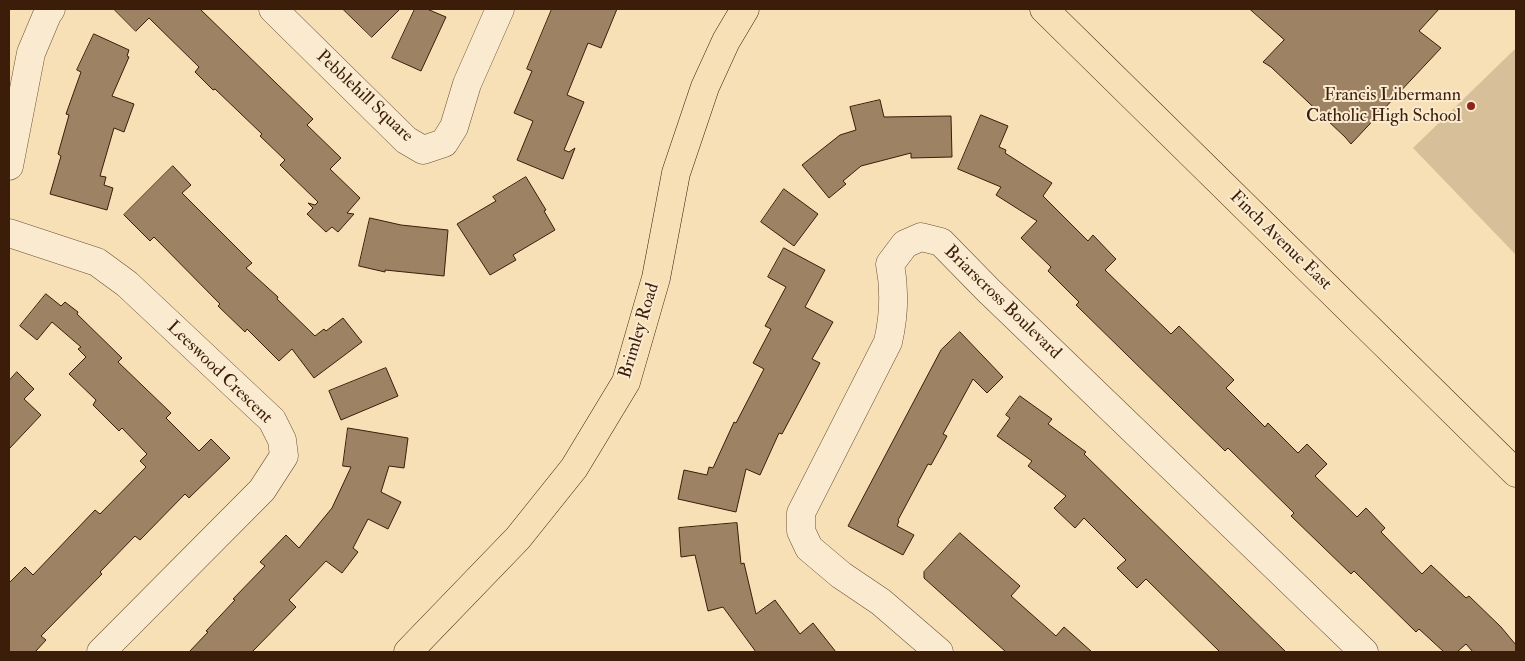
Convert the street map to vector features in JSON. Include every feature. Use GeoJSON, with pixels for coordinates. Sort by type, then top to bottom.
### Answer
{"type":"FeatureCollection","features":[{"type":"Feature","properties":{"kind":"main road","name":"Brimley Road"},"geometry":{"type":"LineString","coordinates":[[408,652],[518,538],[574,468],[626,382],[656,278],[676,173],[705,87],[726,41],[745,9]]}},
{"type":"Feature","properties":{"kind":"main road","name":"Finch Avenue East"},"geometry":{"type":"LineString","coordinates":[[1044,9],[1516,473]]}},
{"type":"Feature","properties":{"kind":"street"},"geometry":{"type":"LineString","coordinates":[[9,166],[31,53],[46,15],[51,9]]}},
{"type":"Feature","properties":{"kind":"street","name":"Pebblehill Square"},"geometry":{"type":"LineString","coordinates":[[273,9],[406,140],[423,150],[444,143],[454,127],[467,84],[500,9]]}},
{"type":"Feature","properties":{"kind":"street","name":"Leeswood Crescent"},"geometry":{"type":"LineString","coordinates":[[9,233],[97,262],[127,284],[272,420],[282,440],[284,456],[262,490],[101,652]]}},
{"type":"Feature","properties":{"kind":"street","name":"Briarscross Boulevard"},"geometry":{"type":"LineString","coordinates":[[939,652],[880,602],[841,575],[810,548],[801,530],[801,513],[888,342],[892,323],[894,285],[890,264],[906,244],[921,237],[942,242],[988,290],[1364,652]]}},
{"type":"Feature","properties":{"kind":"shaded area"},"geometry":{"type":"Polygon","coordinates":[[[1516,48],[1516,255],[1413,148],[1516,48]]]}},
{"type":"Feature","properties":{"kind":"building"},"geometry":{"type":"Polygon","coordinates":[[[114,9],[200,9],[313,119],[307,125],[341,158],[330,169],[360,198],[347,213],[354,214],[338,232],[332,227],[326,232],[307,214],[313,208],[308,203],[315,205],[318,202],[280,165],[285,160],[260,136],[262,134],[195,72],[199,67],[149,18],[136,31],[114,9]]]}},
{"type":"Feature","properties":{"kind":"building"},"geometry":{"type":"Polygon","coordinates":[[[343,9],[400,9],[372,37],[343,9]]]}},
{"type":"Feature","properties":{"kind":"building"},"geometry":{"type":"Polygon","coordinates":[[[415,9],[427,9],[446,17],[421,71],[392,58],[415,9]]]}},
{"type":"Feature","properties":{"kind":"building"},"geometry":{"type":"Polygon","coordinates":[[[552,9],[617,9],[601,48],[588,43],[567,95],[584,102],[564,150],[569,152],[575,148],[563,179],[517,160],[533,121],[514,113],[532,71],[527,69],[552,9]]]}},
{"type":"Feature","properties":{"kind":"building"},"geometry":{"type":"Polygon","coordinates":[[[1250,9],[1439,9],[1419,31],[1441,48],[1351,144],[1271,67],[1263,62],[1284,40],[1250,9]]]}},
{"type":"Feature","properties":{"kind":"building"},"geometry":{"type":"Polygon","coordinates":[[[94,34],[129,50],[127,56],[129,57],[112,96],[134,104],[124,132],[114,128],[100,176],[106,177],[104,185],[113,188],[107,210],[50,194],[61,156],[58,154],[69,115],[66,114],[81,72],[77,70],[94,34]]]}},
{"type":"Feature","properties":{"kind":"building"},"geometry":{"type":"Polygon","coordinates":[[[880,100],[884,117],[951,116],[952,157],[911,158],[911,153],[861,166],[843,181],[846,184],[829,198],[802,165],[840,135],[856,130],[850,107],[880,100]]]}},
{"type":"Feature","properties":{"kind":"building"},"geometry":{"type":"Polygon","coordinates":[[[981,115],[1008,126],[999,147],[1006,150],[1005,153],[1052,183],[1043,196],[1088,241],[1093,235],[1116,259],[1105,270],[1171,334],[1179,326],[1234,380],[1226,388],[1265,427],[1268,423],[1298,453],[1307,444],[1327,464],[1315,476],[1357,517],[1366,508],[1385,528],[1381,532],[1422,574],[1431,565],[1466,598],[1469,596],[1501,627],[1516,645],[1516,652],[1473,652],[1466,644],[1457,652],[1444,652],[1419,629],[1416,632],[1354,571],[1351,574],[1291,516],[1294,513],[1228,448],[1225,451],[1076,305],[1079,302],[1048,271],[1051,267],[1021,238],[1037,221],[996,195],[1001,187],[958,169],[981,115]]]}},
{"type":"Feature","properties":{"kind":"building"},"geometry":{"type":"Polygon","coordinates":[[[173,166],[191,185],[182,193],[252,263],[246,268],[278,297],[277,299],[315,336],[324,329],[326,331],[343,318],[362,342],[314,378],[292,349],[279,361],[247,329],[245,332],[218,306],[220,304],[154,237],[150,241],[124,215],[173,166]]]}},
{"type":"Feature","properties":{"kind":"building"},"geometry":{"type":"Polygon","coordinates":[[[526,177],[546,210],[544,211],[555,230],[513,255],[516,260],[490,275],[457,224],[496,201],[493,197],[526,177]]]}},
{"type":"Feature","properties":{"kind":"building"},"geometry":{"type":"Polygon","coordinates":[[[784,189],[818,214],[794,246],[761,222],[784,189]]]}},
{"type":"Feature","properties":{"kind":"building"},"geometry":{"type":"Polygon","coordinates":[[[370,218],[401,225],[448,230],[444,276],[385,270],[385,272],[359,266],[370,218]]]}},
{"type":"Feature","properties":{"kind":"building"},"geometry":{"type":"Polygon","coordinates":[[[784,248],[825,270],[805,307],[833,322],[812,359],[820,363],[782,434],[779,433],[760,475],[746,469],[736,512],[678,499],[684,470],[707,475],[709,467],[713,468],[734,422],[736,423],[764,369],[753,363],[771,329],[765,326],[786,287],[768,277],[784,248]]]}},
{"type":"Feature","properties":{"kind":"building"},"geometry":{"type":"Polygon","coordinates":[[[46,294],[61,306],[65,302],[78,312],[77,314],[122,358],[118,362],[171,413],[166,418],[199,451],[211,439],[230,458],[189,498],[185,494],[140,540],[135,536],[100,572],[102,574],[41,636],[46,640],[35,652],[9,652],[9,583],[25,567],[33,575],[95,510],[100,514],[146,467],[140,461],[147,454],[122,428],[119,431],[93,405],[96,400],[69,374],[86,357],[78,349],[81,347],[52,322],[37,340],[20,326],[46,294]]]}},
{"type":"Feature","properties":{"kind":"building"},"geometry":{"type":"Polygon","coordinates":[[[960,332],[1003,377],[987,393],[973,379],[943,434],[947,436],[931,465],[928,464],[898,520],[897,526],[914,535],[903,555],[848,526],[941,350],[960,332]]]}},
{"type":"Feature","properties":{"kind":"building"},"geometry":{"type":"Polygon","coordinates":[[[386,368],[398,396],[341,420],[329,391],[386,368]]]}},
{"type":"Feature","properties":{"kind":"building"},"geometry":{"type":"Polygon","coordinates":[[[17,372],[34,389],[24,399],[41,415],[9,449],[9,381],[17,372]]]}},
{"type":"Feature","properties":{"kind":"building"},"geometry":{"type":"Polygon","coordinates":[[[1020,396],[1052,419],[1048,424],[1086,452],[1084,454],[1286,652],[1220,652],[1146,579],[1137,588],[1117,568],[1126,560],[1084,518],[1075,528],[1054,508],[1066,496],[1028,466],[1032,461],[997,436],[1010,418],[1006,415],[1020,396]]]}},
{"type":"Feature","properties":{"kind":"building"},"geometry":{"type":"Polygon","coordinates":[[[348,428],[408,438],[404,468],[389,466],[381,492],[401,502],[388,529],[368,519],[353,548],[358,552],[342,573],[326,561],[289,600],[296,607],[252,652],[189,652],[235,600],[233,599],[265,566],[260,562],[286,535],[299,548],[332,508],[351,467],[343,466],[348,428]]]}},
{"type":"Feature","properties":{"kind":"building"},"geometry":{"type":"Polygon","coordinates":[[[737,523],[741,564],[744,563],[756,614],[775,600],[800,634],[813,623],[836,652],[756,652],[723,607],[708,611],[695,555],[681,557],[679,528],[737,523]]]}},
{"type":"Feature","properties":{"kind":"building"},"geometry":{"type":"Polygon","coordinates":[[[960,533],[1020,586],[1011,596],[1056,636],[1064,627],[1092,652],[1006,652],[924,578],[924,572],[960,533]]]}},
{"type":"Feature","properties":{"kind":"place","name":"Francis Libermann Catholic High School"},"geometry":{"type":"Point","coordinates":[1471,106]}}]}
